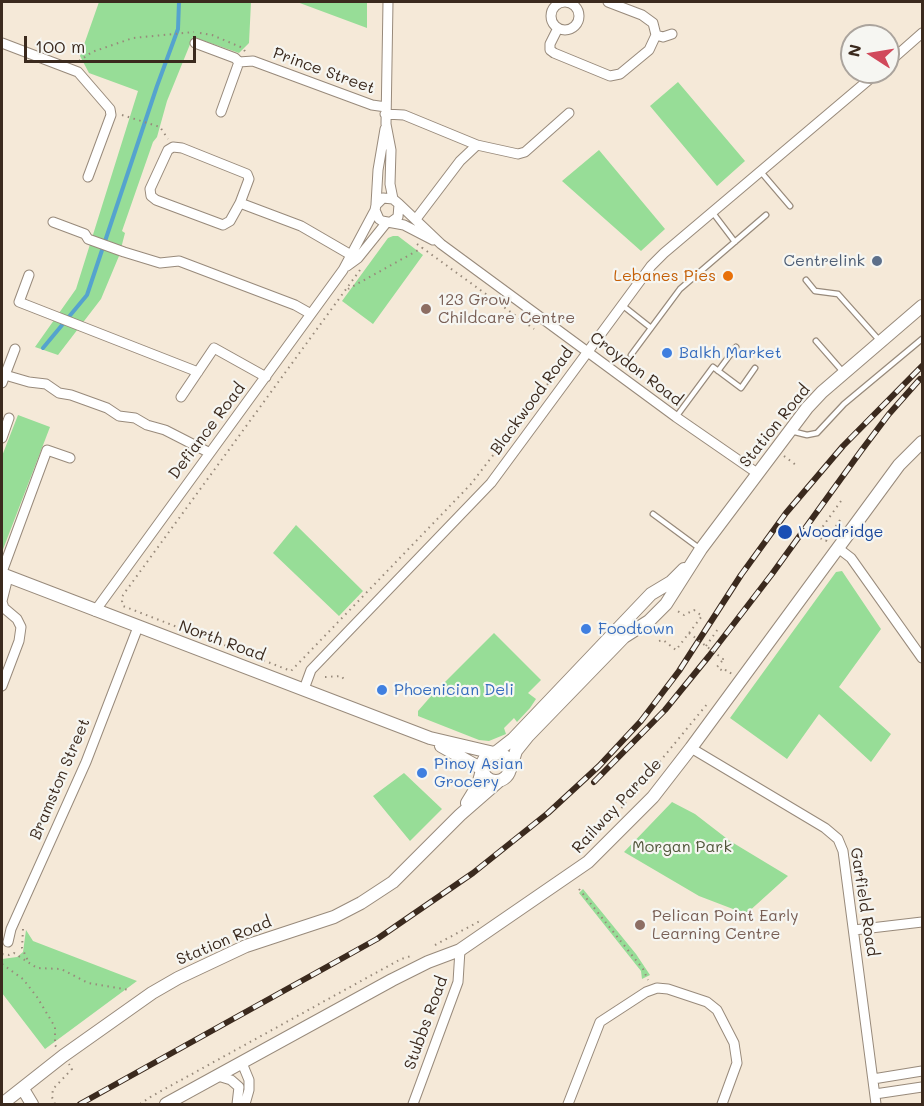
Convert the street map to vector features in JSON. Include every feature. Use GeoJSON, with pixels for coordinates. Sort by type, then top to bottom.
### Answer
{"type":"FeatureCollection","features":[{"type":"Feature","properties":{"kind":"street","name":"Defiance Road"},"geometry":{"type":"LineString","coordinates":[[95,611],[343,270],[376,207],[379,162],[386,115],[388,2]]}},
{"type":"Feature","properties":{"kind":"street"},"geometry":{"type":"LineString","coordinates":[[566,2],[576,3],[579,13],[575,26],[567,30],[558,28],[551,16],[554,7],[566,2]]}},
{"type":"Feature","properties":{"kind":"street"},"geometry":{"type":"LineString","coordinates":[[558,28],[550,44],[550,50],[610,76],[621,74],[650,50],[656,35],[653,23],[642,15],[608,2]]}},
{"type":"Feature","properties":{"kind":"street"},"geometry":{"type":"LineString","coordinates":[[900,52],[922,33]]}},
{"type":"Feature","properties":{"kind":"street"},"geometry":{"type":"LineString","coordinates":[[656,35],[663,37],[672,34]]}},
{"type":"Feature","properties":{"kind":"street"},"geometry":{"type":"LineString","coordinates":[[195,43],[235,58],[239,63],[221,112]]}},
{"type":"Feature","properties":{"kind":"street"},"geometry":{"type":"LineString","coordinates":[[2,46],[78,72],[110,109],[111,115],[88,177]]}},
{"type":"Feature","properties":{"kind":"street","name":"Prince Street"},"geometry":{"type":"LineString","coordinates":[[239,63],[253,61],[372,105],[386,115],[404,115],[477,145],[518,154],[525,152],[569,113]]}},
{"type":"Feature","properties":{"kind":"street","name":"Blackwood Road"},"geometry":{"type":"LineString","coordinates":[[303,689],[311,670],[491,483],[651,266],[864,84]]}},
{"type":"Feature","properties":{"kind":"street","name":"Defiance Road"},"geometry":{"type":"LineString","coordinates":[[386,115],[391,150],[390,184],[396,202]]}},
{"type":"Feature","properties":{"kind":"street"},"geometry":{"type":"LineString","coordinates":[[416,219],[459,161],[477,145]]}},
{"type":"Feature","properties":{"kind":"street"},"geometry":{"type":"LineString","coordinates":[[173,147],[182,148],[247,174],[249,179],[240,203],[230,221],[223,225],[156,200],[151,196],[150,189],[168,150],[173,147]]}},
{"type":"Feature","properties":{"kind":"street"},"geometry":{"type":"LineString","coordinates":[[383,198],[396,202],[398,217],[389,222],[378,219],[376,207],[383,198]]}},
{"type":"Feature","properties":{"kind":"street","name":"Croydon Road"},"geometry":{"type":"LineString","coordinates":[[396,202],[441,244]]}},
{"type":"Feature","properties":{"kind":"street"},"geometry":{"type":"LineString","coordinates":[[240,203],[301,226],[351,255]]}},
{"type":"Feature","properties":{"kind":"street"},"geometry":{"type":"LineString","coordinates":[[53,222],[85,234],[88,239],[124,252],[160,263],[179,261],[295,304],[311,314]]}},
{"type":"Feature","properties":{"kind":"street","name":"Defiance Road"},"geometry":{"type":"LineString","coordinates":[[343,270],[358,258],[389,222]]}},
{"type":"Feature","properties":{"kind":"street","name":"Croydon Road"},"geometry":{"type":"LineString","coordinates":[[389,222],[404,225],[441,244],[676,417],[757,473]]}},
{"type":"Feature","properties":{"kind":"street"},"geometry":{"type":"LineString","coordinates":[[29,275],[19,302],[198,372]]}},
{"type":"Feature","properties":{"kind":"street","name":"Station Road"},"geometry":{"type":"LineString","coordinates":[[510,771],[516,751],[528,736],[624,638],[649,621],[666,604],[699,553],[807,408],[922,306]]}},
{"type":"Feature","properties":{"kind":"street"},"geometry":{"type":"LineString","coordinates":[[181,397],[214,348],[266,377]]}},
{"type":"Feature","properties":{"kind":"street"},"geometry":{"type":"LineString","coordinates":[[15,349],[3,379],[46,384],[60,393],[107,408],[119,416],[135,418],[147,425],[165,430],[210,453]]}},
{"type":"Feature","properties":{"kind":"street"},"geometry":{"type":"LineString","coordinates":[[2,438],[9,418]]}},
{"type":"Feature","properties":{"kind":"street","name":"Railway Parade"},"geometry":{"type":"LineString","coordinates":[[166,1104],[392,980],[428,962],[460,950],[588,862],[653,797],[899,465],[922,442]]}},
{"type":"Feature","properties":{"kind":"street"},"geometry":{"type":"LineString","coordinates":[[2,686],[19,641],[21,627],[17,619],[4,608],[2,601],[4,574],[47,450],[70,458]]}},
{"type":"Feature","properties":{"kind":"street"},"geometry":{"type":"LineString","coordinates":[[838,548],[851,558],[922,658]]}},
{"type":"Feature","properties":{"kind":"street","name":"Station Road"},"geometry":{"type":"LineString","coordinates":[[494,753],[513,739],[651,594],[676,577],[699,553]]}},
{"type":"Feature","properties":{"kind":"street","name":"North Road"},"geometry":{"type":"LineString","coordinates":[[4,574],[95,611],[430,738],[494,753]]}},
{"type":"Feature","properties":{"kind":"street"},"geometry":{"type":"LineString","coordinates":[[651,594],[660,596],[666,604]]}},
{"type":"Feature","properties":{"kind":"street","name":"Bramston Street"},"geometry":{"type":"LineString","coordinates":[[8,942],[11,929],[86,762],[138,627]]}},
{"type":"Feature","properties":{"kind":"street","name":"North Road"},"geometry":{"type":"LineString","coordinates":[[430,738],[482,770]]}},
{"type":"Feature","properties":{"kind":"street","name":"Garfield Road"},"geometry":{"type":"LineString","coordinates":[[691,748],[825,828],[838,839],[843,851],[876,1099]]}},
{"type":"Feature","properties":{"kind":"street"},"geometry":{"type":"LineString","coordinates":[[494,753],[502,754],[508,759],[510,771],[507,777],[499,781],[488,779],[482,770],[485,759],[494,753]]}},
{"type":"Feature","properties":{"kind":"street","name":"Station Road"},"geometry":{"type":"LineString","coordinates":[[460,815],[478,785],[482,770]]}},
{"type":"Feature","properties":{"kind":"street","name":"Station Road"},"geometry":{"type":"LineString","coordinates":[[2,1104],[63,1056],[152,993],[178,978],[246,946],[334,916],[361,903],[393,882],[460,815],[499,781]]}},
{"type":"Feature","properties":{"kind":"street"},"geometry":{"type":"LineString","coordinates":[[854,930],[922,922]]}},
{"type":"Feature","properties":{"kind":"street","name":"Stubbs Road"},"geometry":{"type":"LineString","coordinates":[[412,1104],[458,982],[460,950]]}},
{"type":"Feature","properties":{"kind":"street"},"geometry":{"type":"LineString","coordinates":[[568,1104],[600,1022],[646,992],[657,988],[668,989],[707,1002],[717,1010],[734,1043],[736,1063],[722,1104]]}},
{"type":"Feature","properties":{"kind":"street"},"geometry":{"type":"LineString","coordinates":[[242,1063],[246,1071],[249,1090],[245,1104]]}},
{"type":"Feature","properties":{"kind":"street"},"geometry":{"type":"LineString","coordinates":[[873,1079],[922,1071]]}},
{"type":"Feature","properties":{"kind":"street"},"geometry":{"type":"LineString","coordinates":[[218,1076],[236,1083],[239,1087],[237,1104]]}},
{"type":"Feature","properties":{"kind":"street"},"geometry":{"type":"LineString","coordinates":[[876,1099],[922,1087]]}},
{"type":"Feature","properties":{"kind":"street"},"geometry":{"type":"LineString","coordinates":[[23,1089],[32,1104]]}},
{"type":"Feature","properties":{"kind":"lane"},"geometry":{"type":"LineString","coordinates":[[760,172],[790,206]]}},
{"type":"Feature","properties":{"kind":"lane"},"geometry":{"type":"LineString","coordinates":[[712,213],[735,242]]}},
{"type":"Feature","properties":{"kind":"lane"},"geometry":{"type":"LineString","coordinates":[[632,355],[680,289],[766,215]]}},
{"type":"Feature","properties":{"kind":"lane"},"geometry":{"type":"LineString","coordinates":[[806,280],[815,291],[838,294],[881,342]]}},
{"type":"Feature","properties":{"kind":"lane"},"geometry":{"type":"LineString","coordinates":[[622,305],[651,328]]}},
{"type":"Feature","properties":{"kind":"lane"},"geometry":{"type":"LineString","coordinates":[[789,430],[807,435],[817,433],[844,404],[922,339]]}},
{"type":"Feature","properties":{"kind":"lane"},"geometry":{"type":"LineString","coordinates":[[816,341],[844,373]]}},
{"type":"Feature","properties":{"kind":"lane"},"geometry":{"type":"LineString","coordinates":[[718,371],[736,347]]}},
{"type":"Feature","properties":{"kind":"lane"},"geometry":{"type":"LineString","coordinates":[[676,417],[713,367],[741,388],[755,369]]}},
{"type":"Feature","properties":{"kind":"lane"},"geometry":{"type":"LineString","coordinates":[[653,514],[699,553]]}},
{"type":"Feature","properties":{"kind":"path"},"geometry":{"type":"LineString","coordinates":[[70,68],[92,52],[118,42],[133,38],[194,32]]}},
{"type":"Feature","properties":{"kind":"path"},"geometry":{"type":"LineString","coordinates":[[130,118],[160,127],[173,147]]}},
{"type":"Feature","properties":{"kind":"path"},"geometry":{"type":"LineString","coordinates":[[413,241],[534,329]]}},
{"type":"Feature","properties":{"kind":"path"},"geometry":{"type":"LineString","coordinates":[[346,290],[422,248]]}},
{"type":"Feature","properties":{"kind":"path"},"geometry":{"type":"LineString","coordinates":[[363,266],[123,595],[123,606],[291,671],[471,484],[560,368]]}},
{"type":"Feature","properties":{"kind":"path"},"geometry":{"type":"LineString","coordinates":[[841,501],[816,536],[826,541],[842,517]]}},
{"type":"Feature","properties":{"kind":"path"},"geometry":{"type":"LineString","coordinates":[[659,641],[663,640],[676,650],[702,617]]}},
{"type":"Feature","properties":{"kind":"path"},"geometry":{"type":"LineString","coordinates":[[706,645],[718,629]]}},
{"type":"Feature","properties":{"kind":"path"},"geometry":{"type":"LineString","coordinates":[[689,633],[723,659],[717,667],[723,671]]}},
{"type":"Feature","properties":{"kind":"path"},"geometry":{"type":"LineString","coordinates":[[325,677],[341,676],[345,680]]}},
{"type":"Feature","properties":{"kind":"path"},"geometry":{"type":"LineString","coordinates":[[605,828],[713,698]]}},
{"type":"Feature","properties":{"kind":"path"},"geometry":{"type":"LineString","coordinates":[[579,889],[643,969],[648,980],[657,988]]}},
{"type":"Feature","properties":{"kind":"path"},"geometry":{"type":"LineString","coordinates":[[428,950],[480,921]]}},
{"type":"Feature","properties":{"kind":"path"},"geometry":{"type":"LineString","coordinates":[[2,954],[14,953],[37,968],[61,969],[88,983],[130,990]]}},
{"type":"Feature","properties":{"kind":"path"},"geometry":{"type":"LineString","coordinates":[[140,1104],[401,959],[420,954]]}},
{"type":"Feature","properties":{"kind":"path"},"geometry":{"type":"LineString","coordinates":[[2,964],[22,979],[37,997],[55,1027],[55,1045],[72,1069],[53,1089],[52,1097],[55,1104]]}},
{"type":"Feature","properties":{"kind":"green space"},"geometry":{"type":"Polygon","coordinates":[[[99,2],[251,2],[249,43],[239,53],[193,37],[167,101],[157,137],[153,142],[122,231],[125,233],[119,256],[101,299],[58,355],[35,347],[76,289],[138,91],[89,73],[80,56],[99,2]]]}},
{"type":"Feature","properties":{"kind":"green space"},"geometry":{"type":"Polygon","coordinates":[[[297,2],[367,2],[367,28],[297,2]]]}},
{"type":"Feature","properties":{"kind":"green space"},"geometry":{"type":"Polygon","coordinates":[[[678,82],[745,161],[717,186],[650,106],[678,82]]]}},
{"type":"Feature","properties":{"kind":"green space"},"geometry":{"type":"Polygon","coordinates":[[[599,150],[665,229],[641,251],[562,181],[599,150]]]}},
{"type":"Feature","properties":{"kind":"green space"},"geometry":{"type":"Polygon","coordinates":[[[398,236],[423,255],[373,324],[342,301],[388,238],[398,236]]]}},
{"type":"Feature","properties":{"kind":"green space"},"geometry":{"type":"Polygon","coordinates":[[[18,415],[50,427],[2,552],[2,456],[18,415]]]}},
{"type":"Feature","properties":{"kind":"green space"},"geometry":{"type":"Polygon","coordinates":[[[296,525],[363,591],[339,616],[273,553],[296,525]]]}},
{"type":"Feature","properties":{"kind":"green space"},"geometry":{"type":"Polygon","coordinates":[[[842,571],[881,629],[839,687],[891,734],[871,762],[819,714],[787,759],[730,718],[836,572],[842,571]]]}},
{"type":"Feature","properties":{"kind":"green space"},"geometry":{"type":"Polygon","coordinates":[[[494,633],[541,680],[528,693],[536,699],[530,708],[517,722],[514,718],[504,728],[506,734],[489,741],[479,740],[418,716],[418,711],[432,695],[494,633]]]}},
{"type":"Feature","properties":{"kind":"green space"},"geometry":{"type":"Polygon","coordinates":[[[404,773],[442,809],[410,841],[373,796],[404,773]]]}},
{"type":"Feature","properties":{"kind":"green space","name":"Morgan Park"},"geometry":{"type":"Polygon","coordinates":[[[672,802],[695,814],[730,841],[788,876],[746,914],[699,896],[624,852],[672,802]]]}},
{"type":"Feature","properties":{"kind":"green space"},"geometry":{"type":"Polygon","coordinates":[[[583,889],[636,954],[650,975],[642,979],[641,971],[579,893],[583,889]]]}},
{"type":"Feature","properties":{"kind":"green space"},"geometry":{"type":"Polygon","coordinates":[[[26,930],[33,941],[137,981],[45,1049],[2,993],[2,959],[17,957],[23,952],[26,930]]]}},
{"type":"Feature","properties":{"kind":"waterway"},"geometry":{"type":"LineString","coordinates":[[43,348],[87,295],[178,29],[179,2]]}},
{"type":"Feature","properties":{"kind":"railway"},"geometry":{"type":"LineString","coordinates":[[80,1104],[377,939],[473,873],[548,813],[599,766],[641,721],[679,671],[741,575],[786,513],[843,446],[922,366]]}},
{"type":"Feature","properties":{"kind":"railway"},"geometry":{"type":"LineString","coordinates":[[594,782],[665,710],[709,656],[889,414],[920,379]]}},
{"type":"Feature","properties":{"kind":"place","name":"Centrelink"},"geometry":{"type":"Point","coordinates":[877,261]}},
{"type":"Feature","properties":{"kind":"place","name":"Lebanes Pies"},"geometry":{"type":"Point","coordinates":[728,276]}},
{"type":"Feature","properties":{"kind":"place","name":"123 Grow Childcare Centre"},"geometry":{"type":"Point","coordinates":[426,309]}},
{"type":"Feature","properties":{"kind":"place","name":"Balkh Market"},"geometry":{"type":"Point","coordinates":[667,353]}},
{"type":"Feature","properties":{"kind":"place","name":"Woodridge"},"geometry":{"type":"Point","coordinates":[785,532]}},
{"type":"Feature","properties":{"kind":"place","name":"Foodtown"},"geometry":{"type":"Point","coordinates":[586,629]}},
{"type":"Feature","properties":{"kind":"place","name":"Phoenician Deli"},"geometry":{"type":"Point","coordinates":[382,690]}},
{"type":"Feature","properties":{"kind":"place","name":"Pinoy Asian Grocery"},"geometry":{"type":"Point","coordinates":[422,773]}},
{"type":"Feature","properties":{"kind":"place","name":"Pelican Point Early Learning Centre"},"geometry":{"type":"Point","coordinates":[640,925]}}]}
